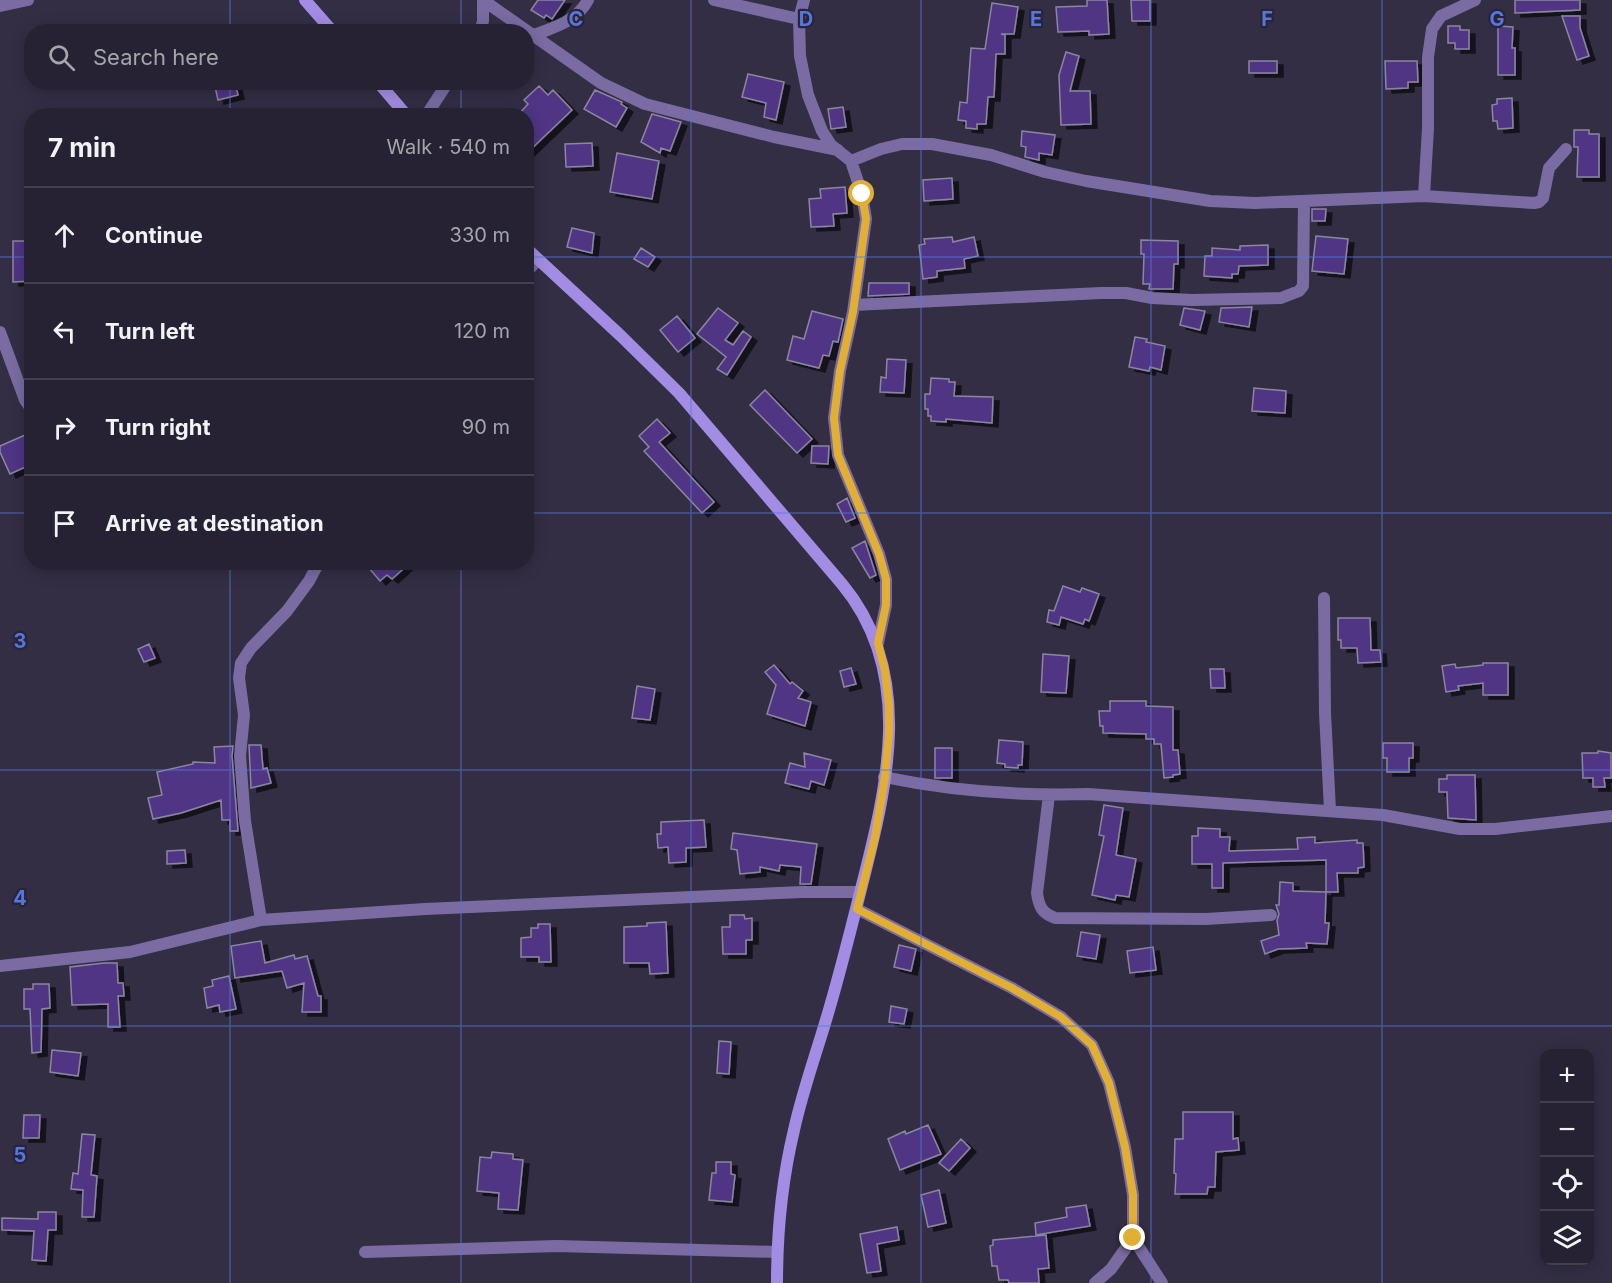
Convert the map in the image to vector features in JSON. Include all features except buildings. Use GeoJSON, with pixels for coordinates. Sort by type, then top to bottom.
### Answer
{"type":"FeatureCollection","features":[{"type":"Feature","properties":{"kind":"street"},"geometry":{"type":"LineString","coordinates":[[0,6],[28,0]]}},
{"type":"Feature","properties":{"kind":"street"},"geometry":{"type":"LineString","coordinates":[[305,0],[326,24]]}},
{"type":"Feature","properties":{"kind":"street"},"geometry":{"type":"LineString","coordinates":[[482,24],[483,0]]}},
{"type":"Feature","properties":{"kind":"street"},"geometry":{"type":"LineString","coordinates":[[483,0],[518,24]]}},
{"type":"Feature","properties":{"kind":"street"},"geometry":{"type":"LineString","coordinates":[[534,35],[571,20],[583,10],[588,0]]}},
{"type":"Feature","properties":{"kind":"street"},"geometry":{"type":"LineString","coordinates":[[714,0],[799,19]]}},
{"type":"Feature","properties":{"kind":"street"},"geometry":{"type":"LineString","coordinates":[[804,0],[799,19],[800,56],[808,95],[822,131],[851,161],[862,194],[866,219],[854,305],[840,371],[834,418],[838,455],[879,554],[886,579],[886,605],[878,643]]}},
{"type":"Feature","properties":{"kind":"street"},"geometry":{"type":"LineString","coordinates":[[1424,196],[1428,128],[1428,57],[1432,29],[1441,16],[1475,0]]}},
{"type":"Feature","properties":{"kind":"street"},"geometry":{"type":"LineString","coordinates":[[534,35],[601,83],[645,104],[763,135],[838,150]]}},
{"type":"Feature","properties":{"kind":"street"},"geometry":{"type":"LineString","coordinates":[[385,90],[400,108]]}},
{"type":"Feature","properties":{"kind":"street"},"geometry":{"type":"LineString","coordinates":[[431,108],[443,90]]}},
{"type":"Feature","properties":{"kind":"street"},"geometry":{"type":"LineString","coordinates":[[851,161],[881,148],[902,144],[932,144],[991,155],[1045,172],[1086,181],[1210,201],[1304,202],[1424,196],[1539,202],[1543,198],[1549,168],[1566,149]]}},
{"type":"Feature","properties":{"kind":"street"},"geometry":{"type":"LineString","coordinates":[[854,305],[1101,292],[1192,300],[1281,298],[1299,291],[1303,286],[1304,202]]}},
{"type":"Feature","properties":{"kind":"street"},"geometry":{"type":"LineString","coordinates":[[534,256],[679,393],[858,603],[878,643],[885,671],[889,705],[889,733],[885,777],[875,837],[857,909],[794,1128],[784,1178],[777,1252],[777,1283]]}},
{"type":"Feature","properties":{"kind":"street"},"geometry":{"type":"LineString","coordinates":[[534,264],[538,260]]}},
{"type":"Feature","properties":{"kind":"street"},"geometry":{"type":"LineString","coordinates":[[0,332],[24,395]]}},
{"type":"Feature","properties":{"kind":"street"},"geometry":{"type":"LineString","coordinates":[[261,920],[244,810],[240,756],[244,715],[239,678],[241,663],[251,648],[287,611],[315,570]]}},
{"type":"Feature","properties":{"kind":"street"},"geometry":{"type":"LineString","coordinates":[[1324,598],[1324,713],[1330,810]]}},
{"type":"Feature","properties":{"kind":"street"},"geometry":{"type":"LineString","coordinates":[[885,777],[931,787],[1049,795],[1088,794],[1330,810],[1383,815],[1460,830],[1495,829],[1612,816]]}},
{"type":"Feature","properties":{"kind":"street"},"geometry":{"type":"LineString","coordinates":[[1049,795],[1037,893],[1039,905],[1044,914],[1055,918],[1206,919],[1271,915]]}},
{"type":"Feature","properties":{"kind":"street"},"geometry":{"type":"LineString","coordinates":[[0,966],[130,952],[261,920],[424,909],[779,893],[860,892]]}},
{"type":"Feature","properties":{"kind":"street"},"geometry":{"type":"LineString","coordinates":[[857,909],[1012,988],[1061,1017],[1092,1045],[1109,1083],[1125,1147],[1133,1195],[1133,1238],[1162,1283]]}},
{"type":"Feature","properties":{"kind":"street"},"geometry":{"type":"LineString","coordinates":[[1095,1283],[1111,1269],[1133,1238]]}},
{"type":"Feature","properties":{"kind":"street"},"geometry":{"type":"LineString","coordinates":[[365,1252],[557,1246],[777,1252]]}},
{"type":"Feature","properties":{"kind":"route"},"geometry":{"type":"LineString","coordinates":[[862,194],[866,219],[853,312],[840,371],[834,418],[838,455],[879,554],[886,579],[886,605],[878,643],[885,671],[889,705],[889,733],[885,777],[875,837],[857,909],[1012,988],[1061,1017],[1092,1045],[1109,1083],[1125,1147],[1133,1195],[1133,1238]]}}]}
